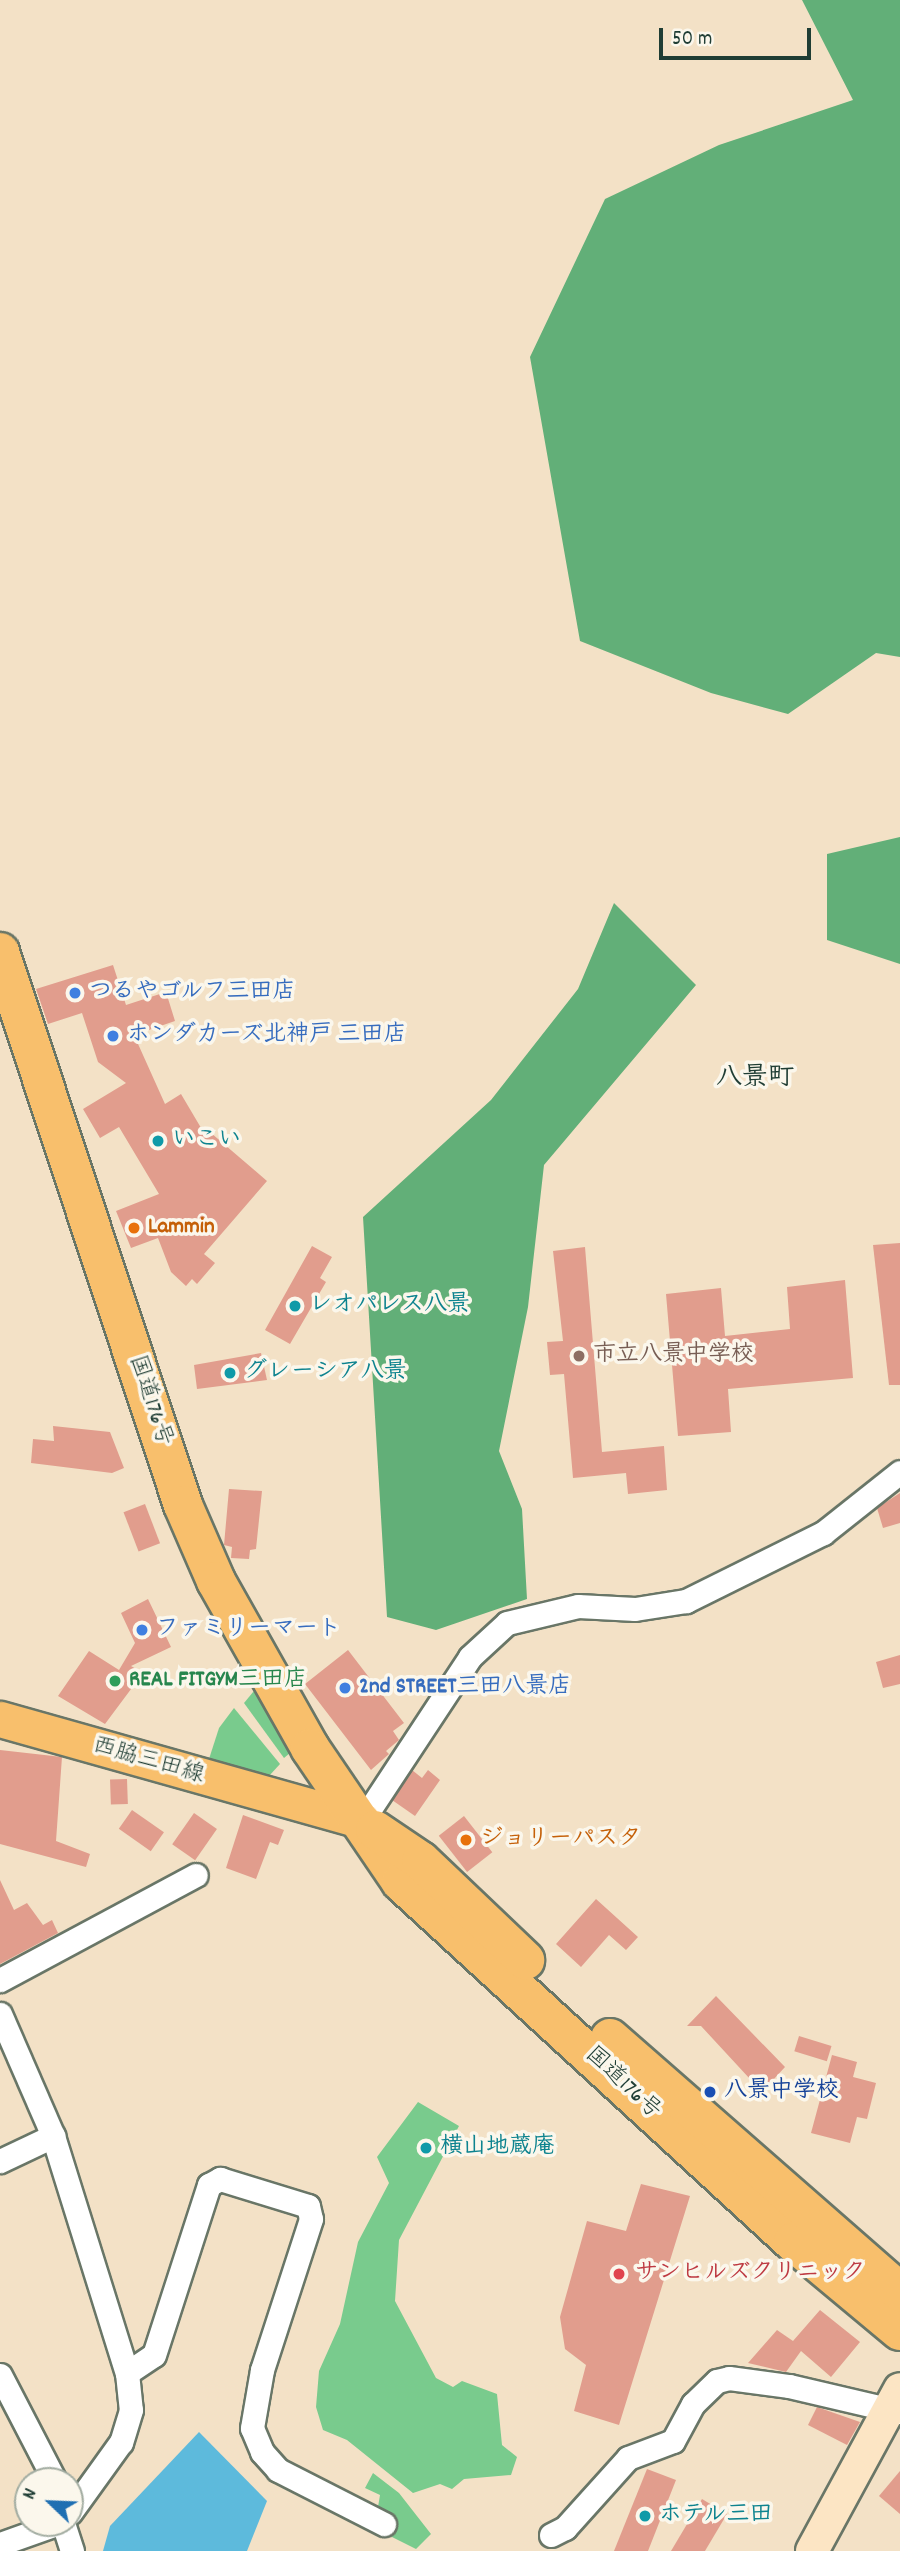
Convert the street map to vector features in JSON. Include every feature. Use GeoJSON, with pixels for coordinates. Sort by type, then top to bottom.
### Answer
{"type":"FeatureCollection","features":[{"type":"Feature","properties":{"kind":"highway","name":"国道176号"},"geometry":{"type":"LineString","coordinates":[[0,951],[183,1506],[216,1581],[310,1748],[401,1882],[787,2236],[900,2331]]}},
{"type":"Feature","properties":{"kind":"highway","name":"国道176号"},"geometry":{"type":"LineString","coordinates":[[362,1821],[421,1861],[583,2015],[900,2292]]}},
{"type":"Feature","properties":{"kind":"main road"},"geometry":{"type":"LineString","coordinates":[[271,1678],[309,1771],[309,1780],[291,1804]]}},
{"type":"Feature","properties":{"kind":"main road","name":"西脇三田線"},"geometry":{"type":"LineString","coordinates":[[0,1719],[291,1804],[362,1821]]}},
{"type":"Feature","properties":{"kind":"main road","name":"西脇三田線"},"geometry":{"type":"LineString","coordinates":[[291,1804],[401,1882]]}},
{"type":"Feature","properties":{"kind":"main road"},"geometry":{"type":"LineString","coordinates":[[812,2551],[897,2403]]}},
{"type":"Feature","properties":{"kind":"street"},"geometry":{"type":"LineString","coordinates":[[362,1821],[470,1657],[507,1623],[579,1606],[635,1609],[686,1601],[822,1533],[900,1472]]}},
{"type":"Feature","properties":{"kind":"street"},"geometry":{"type":"LineString","coordinates":[[0,1980],[196,1875]]}},
{"type":"Feature","properties":{"kind":"street"},"geometry":{"type":"LineString","coordinates":[[0,2014],[53,2136],[127,2373],[131,2410],[121,2442],[84,2493]]}},
{"type":"Feature","properties":{"kind":"street"},"geometry":{"type":"LineString","coordinates":[[0,2161],[53,2136]]}},
{"type":"Feature","properties":{"kind":"street"},"geometry":{"type":"LineString","coordinates":[[127,2373],[154,2355],[209,2185],[220,2179],[308,2206],[311,2219],[262,2370],[252,2428],[262,2452],[278,2470],[383,2524]]}},
{"type":"Feature","properties":{"kind":"street"},"geometry":{"type":"LineString","coordinates":[[0,2375],[48,2467]]}},
{"type":"Feature","properties":{"kind":"street"},"geometry":{"type":"LineString","coordinates":[[551,2535],[565,2528],[628,2458],[673,2441],[693,2404],[718,2381],[729,2378],[897,2403]]}},
{"type":"Feature","properties":{"kind":"street"},"geometry":{"type":"LineString","coordinates":[[0,2544],[17,2537]]}},
{"type":"Feature","properties":{"kind":"green space"},"geometry":{"type":"Polygon","coordinates":[[[802,0],[900,0],[900,657],[876,653],[788,714],[711,693],[580,641],[530,357],[605,199],[719,145],[853,100],[802,0]]]}},
{"type":"Feature","properties":{"kind":"green space"},"geometry":{"type":"Polygon","coordinates":[[[900,837],[900,964],[827,940],[827,854],[900,837]]]}},
{"type":"Feature","properties":{"kind":"green space"},"geometry":{"type":"Polygon","coordinates":[[[614,903],[696,985],[544,1165],[528,1307],[499,1451],[522,1509],[527,1599],[436,1630],[387,1617],[363,1217],[491,1100],[578,989],[614,903]]]}},
{"type":"Feature","properties":{"kind":"green space"},"geometry":{"type":"Polygon","coordinates":[[[259,1685],[290,1753],[284,1758],[244,1703],[259,1685]]]}},
{"type":"Feature","properties":{"kind":"green space"},"geometry":{"type":"Polygon","coordinates":[[[234,1708],[280,1764],[269,1776],[209,1759],[219,1728],[234,1708]]]}},
{"type":"Feature","properties":{"kind":"green space"},"geometry":{"type":"Polygon","coordinates":[[[418,2102],[459,2126],[399,2240],[395,2301],[436,2378],[453,2387],[462,2381],[497,2394],[502,2445],[517,2457],[511,2475],[464,2479],[452,2489],[440,2484],[413,2493],[347,2440],[323,2430],[316,2407],[319,2371],[340,2324],[358,2242],[389,2183],[377,2157],[418,2102]]]}},
{"type":"Feature","properties":{"kind":"green space"},"geometry":{"type":"Polygon","coordinates":[[[373,2473],[399,2493],[431,2534],[416,2549],[390,2536],[395,2525],[377,2513],[380,2495],[365,2488],[373,2473]]]}},
{"type":"Feature","properties":{"kind":"water"},"geometry":{"type":"Polygon","coordinates":[[[199,2432],[267,2501],[247,2551],[103,2551],[110,2526],[199,2432]]]}},
{"type":"Feature","properties":{"kind":"building"},"geometry":{"type":"Polygon","coordinates":[[[113,965],[126,1005],[166,992],[175,1021],[134,1035],[165,1104],[181,1094],[207,1138],[211,1133],[267,1181],[204,1254],[215,1263],[197,1284],[192,1279],[186,1286],[171,1272],[158,1238],[131,1248],[116,1211],[159,1194],[119,1127],[100,1138],[83,1109],[126,1083],[98,1062],[82,1013],[48,1024],[36,989],[113,965]]]}},
{"type":"Feature","properties":{"kind":"building"},"geometry":{"type":"Polygon","coordinates":[[[900,1243],[900,1385],[889,1385],[873,1245],[900,1243]]]}},
{"type":"Feature","properties":{"kind":"building","name":"レオパレス八景"},"geometry":{"type":"Polygon","coordinates":[[[312,1246],[332,1257],[320,1278],[326,1282],[290,1344],[265,1330],[312,1246]]]}},
{"type":"Feature","properties":{"kind":"building"},"geometry":{"type":"Polygon","coordinates":[[[585,1247],[602,1452],[664,1446],[667,1490],[628,1494],[626,1473],[573,1478],[564,1374],[550,1375],[547,1342],[563,1341],[553,1251],[585,1247]]]}},
{"type":"Feature","properties":{"kind":"building"},"geometry":{"type":"Polygon","coordinates":[[[845,1280],[853,1378],[728,1389],[731,1432],[678,1436],[666,1294],[721,1288],[725,1336],[790,1329],[787,1287],[845,1280]]]}},
{"type":"Feature","properties":{"kind":"building","name":"グレーシア八景"},"geometry":{"type":"Polygon","coordinates":[[[261,1353],[267,1380],[197,1389],[194,1365],[261,1353]]]}},
{"type":"Feature","properties":{"kind":"building"},"geometry":{"type":"Polygon","coordinates":[[[53,1426],[110,1432],[124,1468],[112,1473],[31,1463],[33,1439],[54,1441],[53,1426]]]}},
{"type":"Feature","properties":{"kind":"building"},"geometry":{"type":"Polygon","coordinates":[[[229,1489],[262,1491],[256,1549],[250,1550],[249,1559],[231,1558],[232,1547],[224,1545],[229,1489]]]}},
{"type":"Feature","properties":{"kind":"building"},"geometry":{"type":"Polygon","coordinates":[[[900,1493],[900,1523],[883,1528],[877,1508],[900,1493]]]}},
{"type":"Feature","properties":{"kind":"building"},"geometry":{"type":"Polygon","coordinates":[[[145,1504],[160,1543],[139,1551],[124,1512],[145,1504]]]}},
{"type":"Feature","properties":{"kind":"building"},"geometry":{"type":"Polygon","coordinates":[[[148,1599],[171,1647],[131,1666],[143,1673],[105,1724],[58,1696],[89,1651],[119,1670],[135,1643],[121,1613],[148,1599]]]}},
{"type":"Feature","properties":{"kind":"building"},"geometry":{"type":"Polygon","coordinates":[[[348,1650],[404,1723],[393,1731],[399,1740],[386,1751],[389,1754],[371,1770],[305,1684],[348,1650]]]}},
{"type":"Feature","properties":{"kind":"building"},"geometry":{"type":"Polygon","coordinates":[[[900,1655],[900,1684],[883,1688],[876,1662],[900,1655]]]}},
{"type":"Feature","properties":{"kind":"building"},"geometry":{"type":"Polygon","coordinates":[[[0,1750],[62,1757],[56,1841],[90,1854],[86,1867],[0,1844],[0,1750]]]}},
{"type":"Feature","properties":{"kind":"building"},"geometry":{"type":"Polygon","coordinates":[[[412,1770],[422,1778],[428,1770],[440,1780],[415,1816],[392,1800],[412,1770]]]}},
{"type":"Feature","properties":{"kind":"building"},"geometry":{"type":"Polygon","coordinates":[[[127,1779],[128,1804],[111,1805],[110,1780],[127,1779]]]}},
{"type":"Feature","properties":{"kind":"building"},"geometry":{"type":"Polygon","coordinates":[[[132,1810],[164,1832],[151,1851],[119,1829],[132,1810]]]}},
{"type":"Feature","properties":{"kind":"building"},"geometry":{"type":"Polygon","coordinates":[[[194,1813],[217,1829],[195,1860],[172,1844],[194,1813]]]}},
{"type":"Feature","properties":{"kind":"building"},"geometry":{"type":"Polygon","coordinates":[[[243,1815],[284,1830],[278,1845],[270,1842],[256,1879],[226,1868],[243,1815]]]}},
{"type":"Feature","properties":{"kind":"building"},"geometry":{"type":"Polygon","coordinates":[[[464,1816],[492,1852],[467,1872],[439,1836],[464,1816]]]}},
{"type":"Feature","properties":{"kind":"building"},"geometry":{"type":"Polygon","coordinates":[[[0,1880],[14,1910],[27,1903],[43,1925],[52,1920],[58,1933],[0,1964],[0,1880]]]}},
{"type":"Feature","properties":{"kind":"building"},"geometry":{"type":"Polygon","coordinates":[[[596,1899],[638,1937],[626,1950],[609,1935],[581,1967],[556,1944],[596,1899]]]}},
{"type":"Feature","properties":{"kind":"building"},"geometry":{"type":"Polygon","coordinates":[[[716,1996],[785,2067],[762,2092],[701,2026],[687,2026],[716,1996]]]}},
{"type":"Feature","properties":{"kind":"building"},"geometry":{"type":"Polygon","coordinates":[[[799,2036],[832,2046],[827,2061],[794,2051],[799,2036]]]}},
{"type":"Feature","properties":{"kind":"building"},"geometry":{"type":"Polygon","coordinates":[[[832,2055],[857,2062],[853,2077],[876,2083],[867,2119],[857,2117],[850,2143],[811,2133],[832,2055]]]}},
{"type":"Feature","properties":{"kind":"building","name":"サンヒルズクリニック"},"geometry":{"type":"Polygon","coordinates":[[[641,2184],[690,2196],[619,2425],[574,2411],[586,2365],[565,2349],[560,2317],[587,2221],[626,2231],[641,2184]]]}},
{"type":"Feature","properties":{"kind":"building"},"geometry":{"type":"Polygon","coordinates":[[[820,2310],[860,2342],[831,2377],[801,2351],[786,2372],[748,2363],[777,2330],[793,2341],[820,2310]]]}},
{"type":"Feature","properties":{"kind":"building"},"geometry":{"type":"Polygon","coordinates":[[[817,2407],[860,2422],[847,2445],[808,2425],[817,2407]]]}},
{"type":"Feature","properties":{"kind":"building","name":"ホテル三田"},"geometry":{"type":"Polygon","coordinates":[[[647,2469],[676,2480],[648,2551],[614,2551],[647,2469]]]}},
{"type":"Feature","properties":{"kind":"building"},"geometry":{"type":"Polygon","coordinates":[[[900,2471],[900,2514],[879,2496],[900,2471]]]}},
{"type":"Feature","properties":{"kind":"building","name":"ホテル三田"},"geometry":{"type":"Polygon","coordinates":[[[702,2499],[727,2514],[705,2551],[671,2551],[702,2499]]]}},
{"type":"Feature","properties":{"kind":"place","name":"つるやゴルフ三田店"},"geometry":{"type":"Point","coordinates":[75,993]}},
{"type":"Feature","properties":{"kind":"place","name":"ホンダカーズ北神戸 三田店"},"geometry":{"type":"Point","coordinates":[113,1036]}},
{"type":"Feature","properties":{"kind":"place","name":"いこい"},"geometry":{"type":"Point","coordinates":[158,1141]}},
{"type":"Feature","properties":{"kind":"place","name":"Lammin"},"geometry":{"type":"Point","coordinates":[134,1228]}},
{"type":"Feature","properties":{"kind":"place","name":"レオパレス八景"},"geometry":{"type":"Point","coordinates":[295,1306]}},
{"type":"Feature","properties":{"kind":"place","name":"市立八景中学校"},"geometry":{"type":"Point","coordinates":[579,1356]}},
{"type":"Feature","properties":{"kind":"place","name":"グレーシア八景"},"geometry":{"type":"Point","coordinates":[230,1373]}},
{"type":"Feature","properties":{"kind":"place","name":"ファミリーマート"},"geometry":{"type":"Point","coordinates":[142,1630]}},
{"type":"Feature","properties":{"kind":"place","name":"REAL FITGYM三田店"},"geometry":{"type":"Point","coordinates":[115,1681]}},
{"type":"Feature","properties":{"kind":"place","name":"2nd STREET三田八景店"},"geometry":{"type":"Point","coordinates":[345,1688]}},
{"type":"Feature","properties":{"kind":"place","name":"ジョリーパスタ"},"geometry":{"type":"Point","coordinates":[466,1840]}},
{"type":"Feature","properties":{"kind":"place","name":"八景中学校"},"geometry":{"type":"Point","coordinates":[710,2092]}},
{"type":"Feature","properties":{"kind":"place","name":"横山地蔵庵"},"geometry":{"type":"Point","coordinates":[426,2148]}},
{"type":"Feature","properties":{"kind":"place","name":"サンヒルズクリニック"},"geometry":{"type":"Point","coordinates":[619,2274]}},
{"type":"Feature","properties":{"kind":"place","name":"ホテル三田"},"geometry":{"type":"Point","coordinates":[645,2516]}},
{"type":"Feature","properties":{"kind":"district","name":"八景町"},"geometry":{"type":"Point","coordinates":[755,1079]}}]}
